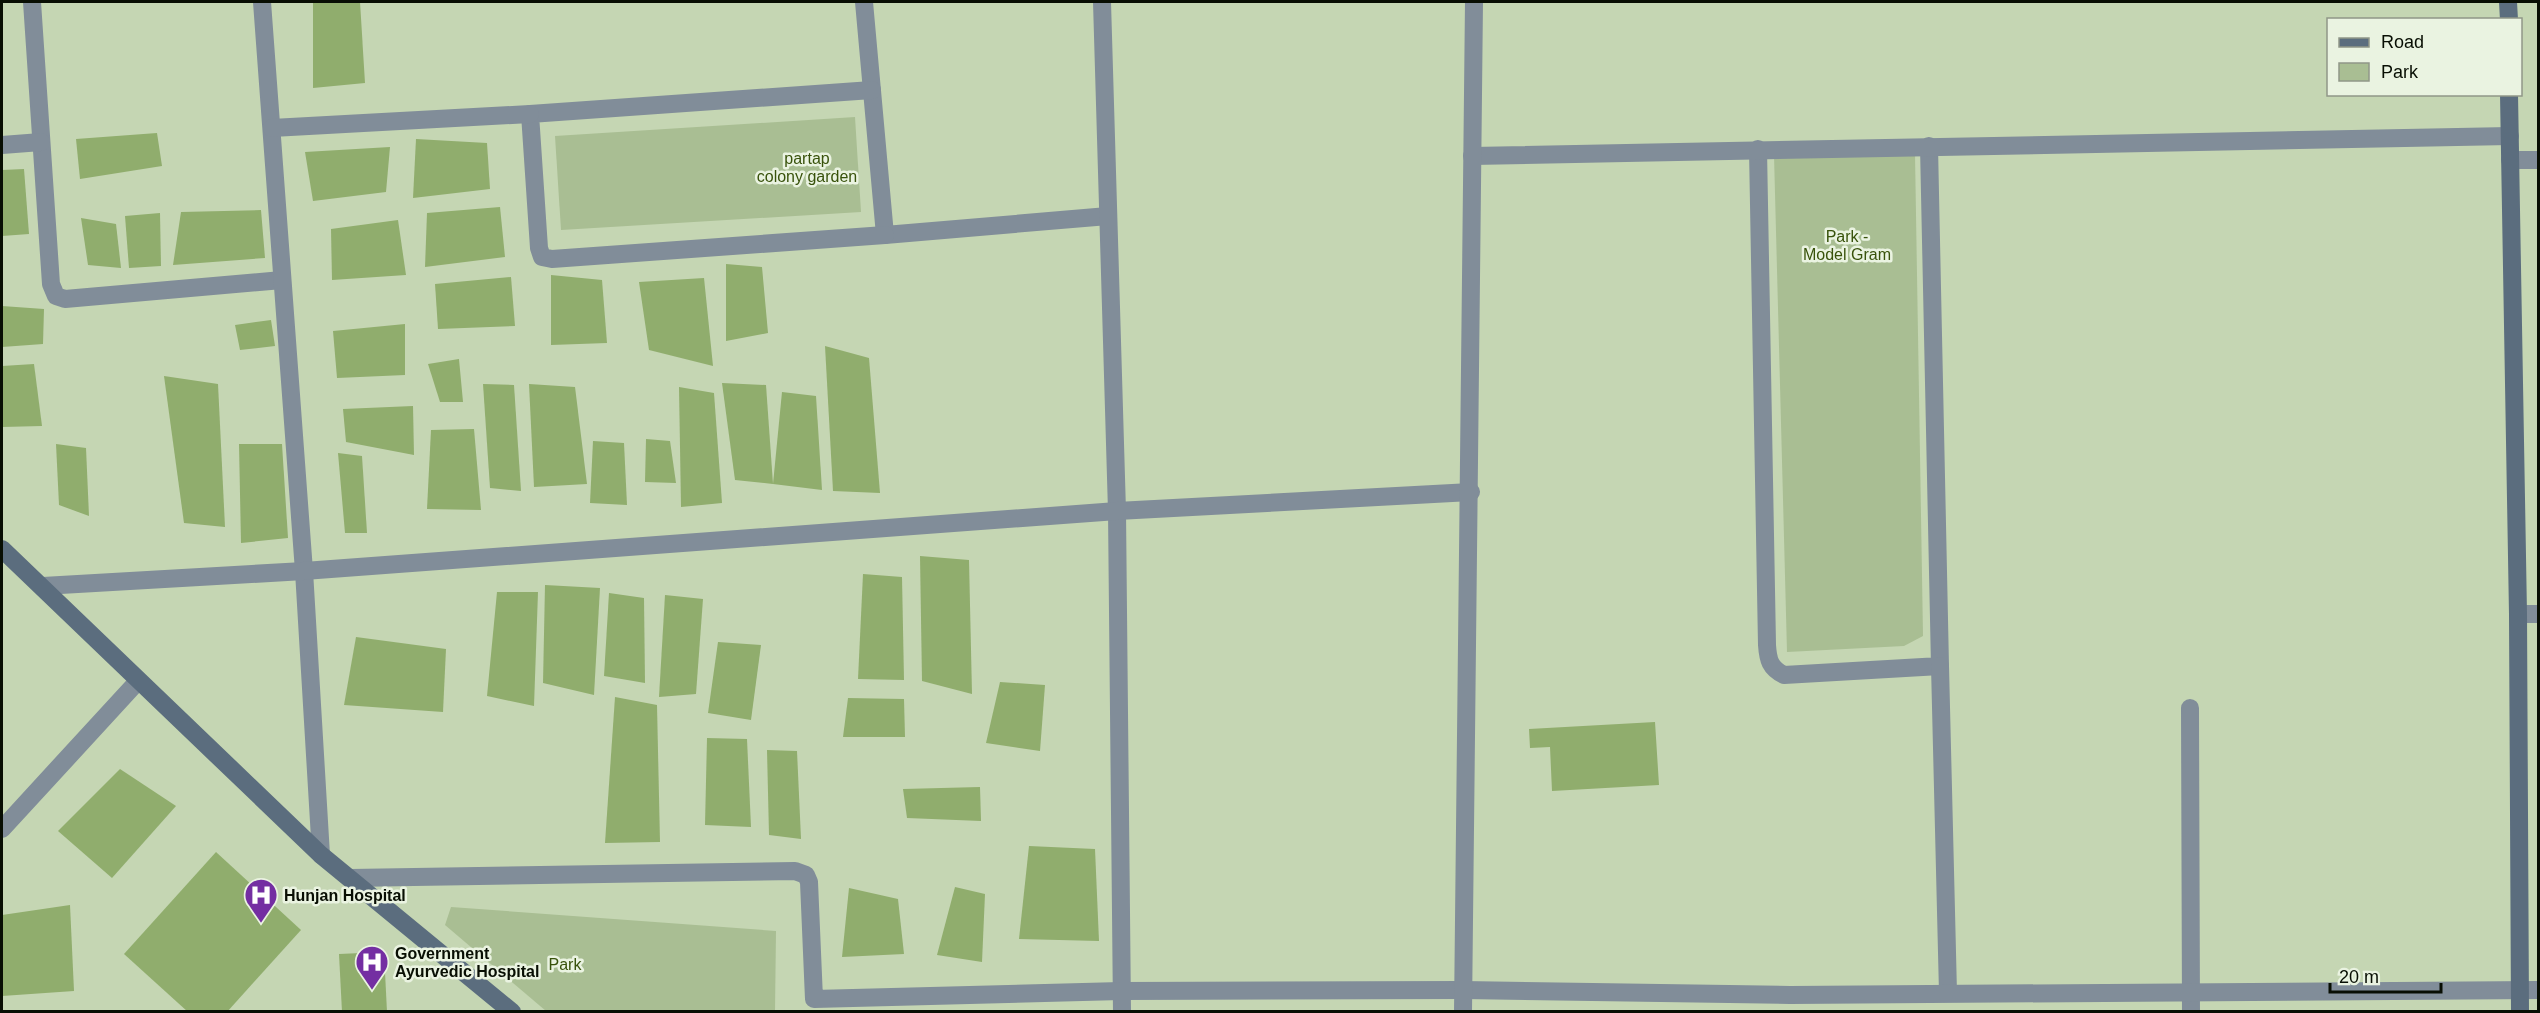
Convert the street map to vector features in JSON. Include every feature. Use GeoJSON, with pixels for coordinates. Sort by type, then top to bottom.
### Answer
{"type":"FeatureCollection","features":[{"type":"Feature","properties":{"kind":"street"},"geometry":{"type":"LineString","coordinates":[[32,2],[51,284],[56,296],[64,298],[282,280]]}},
{"type":"Feature","properties":{"kind":"street"},"geometry":{"type":"LineString","coordinates":[[262,2],[304,571],[321,855]]}},
{"type":"Feature","properties":{"kind":"street"},"geometry":{"type":"LineString","coordinates":[[864,2],[885,235]]}},
{"type":"Feature","properties":{"kind":"street"},"geometry":{"type":"LineString","coordinates":[[1102,2],[1117,511],[1122,1011]]}},
{"type":"Feature","properties":{"kind":"street"},"geometry":{"type":"LineString","coordinates":[[1463,1011],[1471,492],[1474,2]]}},
{"type":"Feature","properties":{"kind":"street"},"geometry":{"type":"LineString","coordinates":[[2508,2],[2509,18]]}},
{"type":"Feature","properties":{"kind":"street"},"geometry":{"type":"LineString","coordinates":[[272,128],[530,114],[872,90]]}},
{"type":"Feature","properties":{"kind":"street"},"geometry":{"type":"LineString","coordinates":[[2510,96],[2518,614],[2520,1011]]}},
{"type":"Feature","properties":{"kind":"street"},"geometry":{"type":"LineString","coordinates":[[530,114],[539,248],[542,257],[564,258],[885,235],[1108,216]]}},
{"type":"Feature","properties":{"kind":"street"},"geometry":{"type":"LineString","coordinates":[[1472,156],[2510,136]]}},
{"type":"Feature","properties":{"kind":"street"},"geometry":{"type":"LineString","coordinates":[[2,145],[41,142]]}},
{"type":"Feature","properties":{"kind":"street"},"geometry":{"type":"LineString","coordinates":[[1929,146],[1948,993]]}},
{"type":"Feature","properties":{"kind":"street"},"geometry":{"type":"LineString","coordinates":[[1758,149],[1767,659],[1773,670],[1784,675],[1940,666]]}},
{"type":"Feature","properties":{"kind":"street"},"geometry":{"type":"LineString","coordinates":[[2510,160],[2538,160]]}},
{"type":"Feature","properties":{"kind":"street"},"geometry":{"type":"LineString","coordinates":[[43,586],[304,571],[1117,511],[1471,492]]}},
{"type":"Feature","properties":{"kind":"street"},"geometry":{"type":"LineString","coordinates":[[2,549],[321,855],[512,1011]]}},
{"type":"Feature","properties":{"kind":"street"},"geometry":{"type":"LineString","coordinates":[[2518,614],[2538,614]]}},
{"type":"Feature","properties":{"kind":"street"},"geometry":{"type":"LineString","coordinates":[[2,829],[138,681]]}},
{"type":"Feature","properties":{"kind":"street"},"geometry":{"type":"LineString","coordinates":[[2190,708],[2191,1011]]}},
{"type":"Feature","properties":{"kind":"street"},"geometry":{"type":"LineString","coordinates":[[350,878],[795,871],[806,875],[809,882],[814,1005],[1121,991],[1463,990],[1789,1003],[1948,993],[2538,990]]}},
{"type":"Feature","properties":{"kind":"green space","name":"partap colony garden"},"geometry":{"type":"Polygon","coordinates":[[[855,117],[861,212],[561,230],[555,136],[855,117]]]}},
{"type":"Feature","properties":{"kind":"green space","name":"Park - Model Gram"},"geometry":{"type":"Polygon","coordinates":[[[1915,154],[1923,636],[1904,646],[1787,652],[1774,155],[1915,154]]]}},
{"type":"Feature","properties":{"kind":"green space","name":"Park"},"geometry":{"type":"Polygon","coordinates":[[[451,907],[776,931],[775,1011],[546,1011],[445,925],[451,907]]]}},
{"type":"Feature","properties":{"kind":"building"},"geometry":{"type":"Polygon","coordinates":[[[313,2],[360,2],[365,83],[313,88],[313,2]]]}},
{"type":"Feature","properties":{"kind":"building"},"geometry":{"type":"Polygon","coordinates":[[[157,133],[162,166],[80,179],[76,139],[157,133]]]}},
{"type":"Feature","properties":{"kind":"building"},"geometry":{"type":"Polygon","coordinates":[[[416,139],[487,143],[490,189],[413,198],[416,139]]]}},
{"type":"Feature","properties":{"kind":"building"},"geometry":{"type":"Polygon","coordinates":[[[390,147],[386,192],[313,201],[305,152],[390,147]]]}},
{"type":"Feature","properties":{"kind":"building"},"geometry":{"type":"Polygon","coordinates":[[[24,169],[29,234],[2,236],[2,170],[24,169]]]}},
{"type":"Feature","properties":{"kind":"building"},"geometry":{"type":"Polygon","coordinates":[[[500,207],[505,257],[425,267],[427,213],[500,207]]]}},
{"type":"Feature","properties":{"kind":"building"},"geometry":{"type":"Polygon","coordinates":[[[261,210],[265,258],[173,265],[181,212],[261,210]]]}},
{"type":"Feature","properties":{"kind":"building"},"geometry":{"type":"Polygon","coordinates":[[[160,213],[161,266],[129,268],[125,216],[160,213]]]}},
{"type":"Feature","properties":{"kind":"building"},"geometry":{"type":"Polygon","coordinates":[[[81,218],[116,224],[121,268],[88,265],[81,218]]]}},
{"type":"Feature","properties":{"kind":"building"},"geometry":{"type":"Polygon","coordinates":[[[398,220],[406,275],[332,280],[331,229],[398,220]]]}},
{"type":"Feature","properties":{"kind":"building"},"geometry":{"type":"Polygon","coordinates":[[[726,264],[762,267],[768,333],[726,341],[726,264]]]}},
{"type":"Feature","properties":{"kind":"building"},"geometry":{"type":"Polygon","coordinates":[[[551,275],[602,280],[607,343],[551,345],[551,275]]]}},
{"type":"Feature","properties":{"kind":"building"},"geometry":{"type":"Polygon","coordinates":[[[511,277],[515,326],[438,329],[435,284],[511,277]]]}},
{"type":"Feature","properties":{"kind":"building"},"geometry":{"type":"Polygon","coordinates":[[[704,278],[713,366],[649,350],[639,282],[704,278]]]}},
{"type":"Feature","properties":{"kind":"building"},"geometry":{"type":"Polygon","coordinates":[[[2,306],[44,309],[43,344],[2,347],[2,306]]]}},
{"type":"Feature","properties":{"kind":"building"},"geometry":{"type":"Polygon","coordinates":[[[271,320],[275,346],[240,350],[235,325],[271,320]]]}},
{"type":"Feature","properties":{"kind":"building"},"geometry":{"type":"Polygon","coordinates":[[[405,324],[405,375],[337,378],[333,331],[405,324]]]}},
{"type":"Feature","properties":{"kind":"building"},"geometry":{"type":"Polygon","coordinates":[[[825,346],[869,358],[880,493],[833,491],[825,346]]]}},
{"type":"Feature","properties":{"kind":"building"},"geometry":{"type":"Polygon","coordinates":[[[459,359],[463,402],[440,402],[428,364],[459,359]]]}},
{"type":"Feature","properties":{"kind":"building"},"geometry":{"type":"Polygon","coordinates":[[[34,364],[42,426],[2,427],[2,366],[34,364]]]}},
{"type":"Feature","properties":{"kind":"building"},"geometry":{"type":"Polygon","coordinates":[[[164,376],[218,384],[225,527],[184,523],[164,376]]]}},
{"type":"Feature","properties":{"kind":"building"},"geometry":{"type":"Polygon","coordinates":[[[722,383],[766,385],[773,484],[735,480],[722,383]]]}},
{"type":"Feature","properties":{"kind":"building"},"geometry":{"type":"Polygon","coordinates":[[[483,384],[514,385],[521,491],[490,488],[483,384]]]}},
{"type":"Feature","properties":{"kind":"building"},"geometry":{"type":"Polygon","coordinates":[[[529,384],[575,387],[587,484],[534,487],[529,384]]]}},
{"type":"Feature","properties":{"kind":"building"},"geometry":{"type":"Polygon","coordinates":[[[679,387],[714,393],[722,503],[681,507],[679,387]]]}},
{"type":"Feature","properties":{"kind":"building"},"geometry":{"type":"Polygon","coordinates":[[[782,392],[816,396],[822,490],[773,484],[782,392]]]}},
{"type":"Feature","properties":{"kind":"building"},"geometry":{"type":"Polygon","coordinates":[[[413,406],[414,455],[346,442],[343,409],[413,406]]]}},
{"type":"Feature","properties":{"kind":"building"},"geometry":{"type":"Polygon","coordinates":[[[474,429],[481,510],[427,509],[431,430],[474,429]]]}},
{"type":"Feature","properties":{"kind":"building"},"geometry":{"type":"Polygon","coordinates":[[[646,439],[670,441],[676,483],[645,482],[646,439]]]}},
{"type":"Feature","properties":{"kind":"building"},"geometry":{"type":"Polygon","coordinates":[[[593,441],[624,443],[627,505],[590,503],[593,441]]]}},
{"type":"Feature","properties":{"kind":"building"},"geometry":{"type":"Polygon","coordinates":[[[56,444],[86,448],[89,516],[59,505],[56,444]]]}},
{"type":"Feature","properties":{"kind":"building"},"geometry":{"type":"Polygon","coordinates":[[[239,444],[282,444],[288,538],[241,543],[239,444]]]}},
{"type":"Feature","properties":{"kind":"building"},"geometry":{"type":"Polygon","coordinates":[[[338,453],[362,456],[367,533],[345,533],[338,453]]]}},
{"type":"Feature","properties":{"kind":"building"},"geometry":{"type":"Polygon","coordinates":[[[920,556],[969,560],[972,694],[922,681],[920,556]]]}},
{"type":"Feature","properties":{"kind":"building"},"geometry":{"type":"Polygon","coordinates":[[[863,574],[902,577],[904,680],[858,679],[863,574]]]}},
{"type":"Feature","properties":{"kind":"building"},"geometry":{"type":"Polygon","coordinates":[[[545,585],[600,588],[594,695],[543,683],[545,585]]]}},
{"type":"Feature","properties":{"kind":"building"},"geometry":{"type":"Polygon","coordinates":[[[497,592],[538,592],[534,706],[487,696],[497,592]]]}},
{"type":"Feature","properties":{"kind":"building"},"geometry":{"type":"Polygon","coordinates":[[[609,593],[644,598],[645,683],[604,676],[609,593]]]}},
{"type":"Feature","properties":{"kind":"building"},"geometry":{"type":"Polygon","coordinates":[[[665,595],[703,599],[696,694],[659,697],[665,595]]]}},
{"type":"Feature","properties":{"kind":"building"},"geometry":{"type":"Polygon","coordinates":[[[356,637],[446,649],[443,712],[344,705],[356,637]]]}},
{"type":"Feature","properties":{"kind":"building"},"geometry":{"type":"Polygon","coordinates":[[[718,642],[761,645],[751,720],[708,713],[718,642]]]}},
{"type":"Feature","properties":{"kind":"building"},"geometry":{"type":"Polygon","coordinates":[[[1000,682],[1045,685],[1040,751],[986,743],[1000,682]]]}},
{"type":"Feature","properties":{"kind":"building"},"geometry":{"type":"Polygon","coordinates":[[[615,697],[657,705],[660,842],[605,843],[615,697]]]}},
{"type":"Feature","properties":{"kind":"building"},"geometry":{"type":"Polygon","coordinates":[[[848,698],[904,699],[905,737],[843,737],[848,698]]]}},
{"type":"Feature","properties":{"kind":"building"},"geometry":{"type":"Polygon","coordinates":[[[1655,722],[1659,785],[1552,791],[1550,747],[1530,748],[1529,729],[1655,722]]]}},
{"type":"Feature","properties":{"kind":"building"},"geometry":{"type":"Polygon","coordinates":[[[707,738],[747,739],[751,827],[705,825],[707,738]]]}},
{"type":"Feature","properties":{"kind":"building"},"geometry":{"type":"Polygon","coordinates":[[[767,750],[797,751],[801,839],[769,835],[767,750]]]}},
{"type":"Feature","properties":{"kind":"building"},"geometry":{"type":"Polygon","coordinates":[[[120,769],[176,806],[112,878],[58,831],[120,769]]]}},
{"type":"Feature","properties":{"kind":"building"},"geometry":{"type":"Polygon","coordinates":[[[980,787],[981,821],[907,818],[903,789],[980,787]]]}},
{"type":"Feature","properties":{"kind":"building"},"geometry":{"type":"Polygon","coordinates":[[[1029,846],[1095,849],[1099,941],[1019,939],[1029,846]]]}},
{"type":"Feature","properties":{"kind":"building"},"geometry":{"type":"Polygon","coordinates":[[[216,852],[301,930],[227,1012],[188,1012],[124,954],[216,852]]]}},
{"type":"Feature","properties":{"kind":"building"},"geometry":{"type":"Polygon","coordinates":[[[955,887],[985,894],[982,962],[937,955],[955,887]]]}},
{"type":"Feature","properties":{"kind":"building"},"geometry":{"type":"Polygon","coordinates":[[[849,888],[898,899],[904,954],[842,957],[849,888]]]}},
{"type":"Feature","properties":{"kind":"building"},"geometry":{"type":"Polygon","coordinates":[[[70,905],[74,991],[2,996],[2,915],[70,905]]]}},
{"type":"Feature","properties":{"kind":"building"},"geometry":{"type":"Polygon","coordinates":[[[384,952],[387,1012],[342,1012],[339,954],[384,952]]]}},
{"type":"Feature","properties":{"kind":"place","name":"Hunjan Hospital"},"geometry":{"type":"Point","coordinates":[261,924]}},
{"type":"Feature","properties":{"kind":"place","name":"Government Ayurvedic Hospital"},"geometry":{"type":"Point","coordinates":[372,991]}}]}
